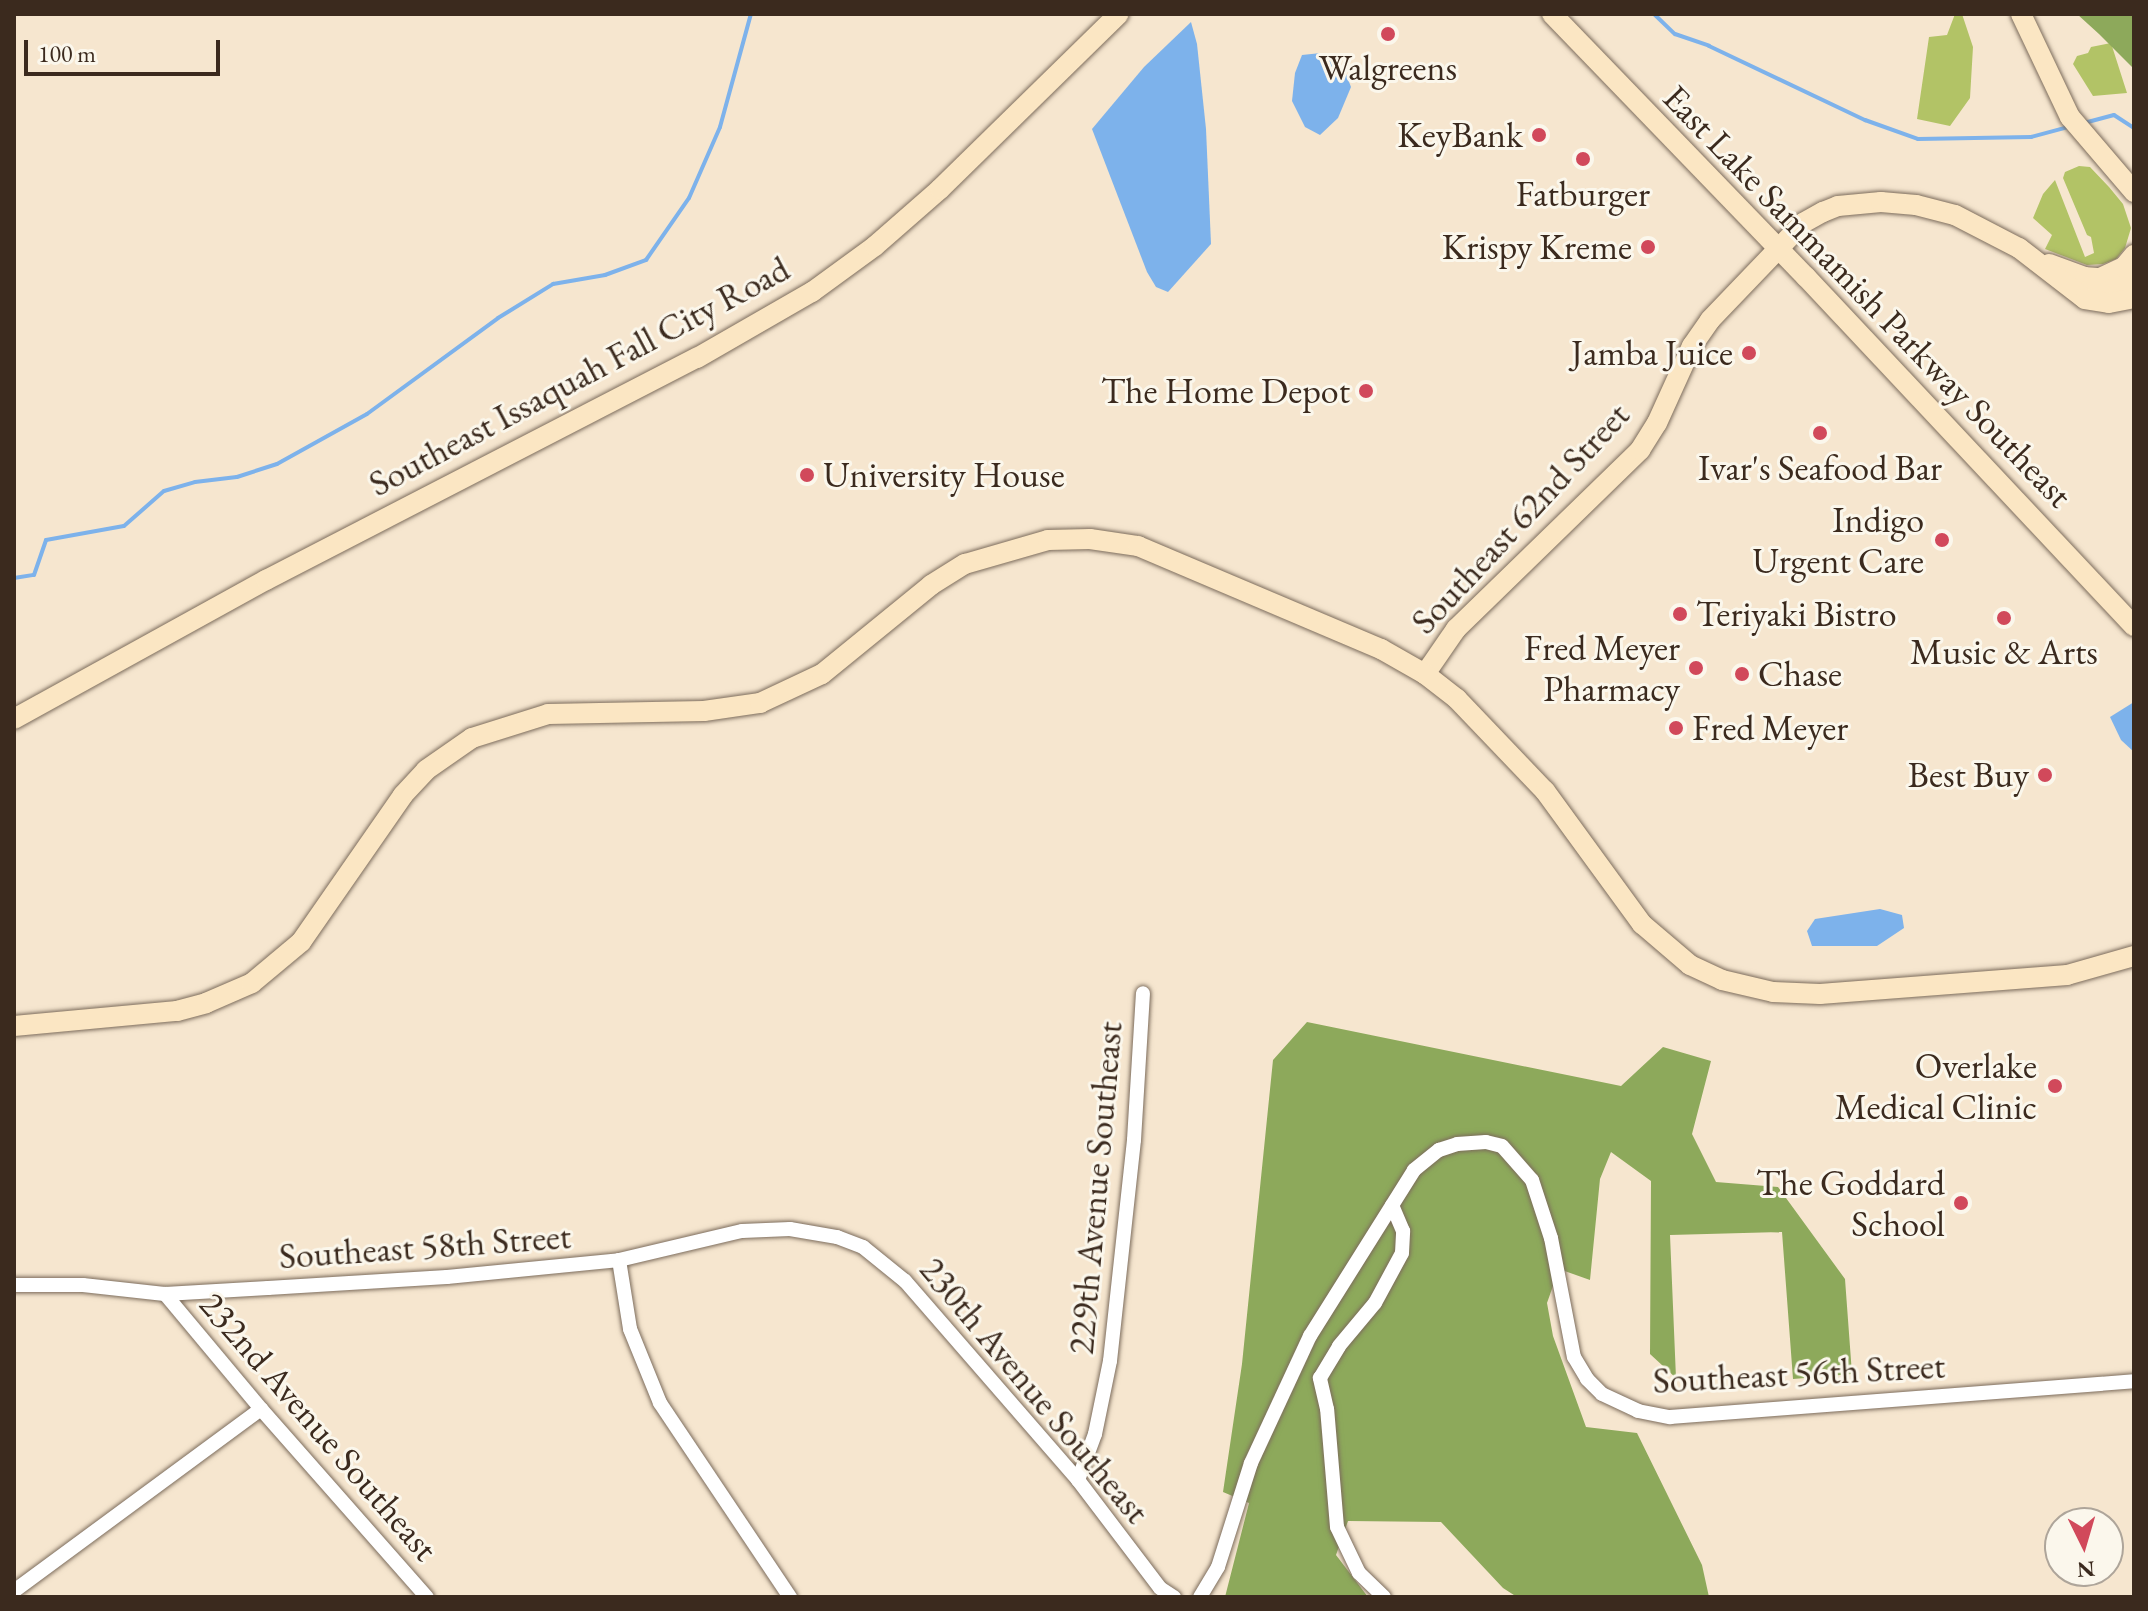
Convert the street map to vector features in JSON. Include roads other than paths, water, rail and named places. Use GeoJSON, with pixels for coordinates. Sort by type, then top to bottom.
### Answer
{"type":"FeatureCollection","features":[{"type":"Feature","properties":{"kind":"street","name":"Southeast Issaquah Fall City Road"},"geometry":{"type":"LineString","coordinates":[[14,719],[252,587],[697,358],[812,292],[875,246],[1006,126],[1119,14]]}},
{"type":"Feature","properties":{"kind":"street","name":"East Lake Sammamish Parkway Southeast"},"geometry":{"type":"LineString","coordinates":[[1552,14],[2134,626]]}},
{"type":"Feature","properties":{"kind":"street"},"geometry":{"type":"LineString","coordinates":[[2021,14],[2066,111],[2134,210]]}},
{"type":"Feature","properties":{"kind":"street"},"geometry":{"type":"LineString","coordinates":[[2092,149],[2134,178]]}},
{"type":"Feature","properties":{"kind":"street"},"geometry":{"type":"LineString","coordinates":[[2092,149],[2134,192]]}},
{"type":"Feature","properties":{"kind":"street","name":"Southeast 62nd Street"},"geometry":{"type":"LineString","coordinates":[[1425,674],[1456,629],[1640,450],[1657,423],[1692,346],[1710,320],[1803,223],[1823,212],[1838,206],[1881,202],[1916,205],[1955,215],[1992,231],[2034,258],[2069,288],[2097,303],[2134,298]]}},
{"type":"Feature","properties":{"kind":"street"},"geometry":{"type":"LineString","coordinates":[[2034,258],[2084,277],[2100,278],[2124,267],[2134,255]]}},
{"type":"Feature","properties":{"kind":"street"},"geometry":{"type":"LineString","coordinates":[[2069,288],[2112,289],[2134,282]]}},
{"type":"Feature","properties":{"kind":"street"},"geometry":{"type":"LineString","coordinates":[[14,1026],[153,1015],[226,995],[269,971],[301,942],[403,795],[426,770],[472,738],[548,714],[704,711],[760,703],[783,695],[822,674],[931,585],[988,555],[1048,540],[1090,539],[1138,546],[1381,649],[1425,674],[1465,707],[1545,791],[1642,924],[1690,965],[1722,980],[1773,992],[1820,994],[2067,975],[2134,956]]}},
{"type":"Feature","properties":{"kind":"street","name":"229th Avenue Southeast"},"geometry":{"type":"LineString","coordinates":[[1078,1480],[1095,1434],[1110,1361],[1134,1140],[1143,993]]}},
{"type":"Feature","properties":{"kind":"street","name":"Southeast 56th Street"},"geometry":{"type":"LineString","coordinates":[[1200,1597],[1218,1567],[1251,1463],[1310,1336],[1414,1170],[1439,1150],[1472,1142],[1502,1146],[1526,1172],[1543,1205],[1568,1340],[1580,1368],[1602,1394],[1638,1411],[1670,1417],[2134,1381]]}},
{"type":"Feature","properties":{"kind":"street"},"geometry":{"type":"LineString","coordinates":[[1384,1597],[1359,1573],[1337,1527],[1330,1435],[1320,1378],[1339,1346],[1375,1303],[1402,1253],[1403,1231],[1392,1205]]}},
{"type":"Feature","properties":{"kind":"street","name":"Southeast 58th Street"},"geometry":{"type":"LineString","coordinates":[[14,1285],[83,1285],[165,1294],[447,1277],[619,1260],[742,1231],[790,1229],[837,1237]]}},
{"type":"Feature","properties":{"kind":"street","name":"230th Avenue Southeast"},"geometry":{"type":"LineString","coordinates":[[837,1237],[863,1247],[905,1281],[1078,1480],[1160,1588],[1174,1597]]}},
{"type":"Feature","properties":{"kind":"street"},"geometry":{"type":"LineString","coordinates":[[619,1260],[630,1329],[660,1403],[790,1597]]}},
{"type":"Feature","properties":{"kind":"street","name":"232nd Avenue Southeast"},"geometry":{"type":"LineString","coordinates":[[165,1294],[261,1409],[427,1597]]}},
{"type":"Feature","properties":{"kind":"street"},"geometry":{"type":"LineString","coordinates":[[14,1591],[261,1409]]}},
{"type":"Feature","properties":{"kind":"water"},"geometry":{"type":"Polygon","coordinates":[[[1191,22],[1197,44],[1206,129],[1211,244],[1168,292],[1156,287],[1147,272],[1092,129],[1144,67],[1191,22]]]}},
{"type":"Feature","properties":{"kind":"water"},"geometry":{"type":"Polygon","coordinates":[[[1321,53],[1346,74],[1351,87],[1338,118],[1320,135],[1305,127],[1292,101],[1295,73],[1302,55],[1321,53]]]}},
{"type":"Feature","properties":{"kind":"water"},"geometry":{"type":"Polygon","coordinates":[[[2134,702],[2134,752],[2121,740],[2110,717],[2134,702]]]}},
{"type":"Feature","properties":{"kind":"water"},"geometry":{"type":"Polygon","coordinates":[[[1880,909],[1902,915],[1904,928],[1877,946],[1812,946],[1807,931],[1815,919],[1880,909]]]}},
{"type":"Feature","properties":{"kind":"waterway"},"geometry":{"type":"LineString","coordinates":[[14,578],[34,575],[46,540],[124,526],[164,491],[195,482],[237,477],[277,464],[367,414],[498,318],[553,284],[605,275],[646,260],[689,198],[720,127],[751,14]]}},
{"type":"Feature","properties":{"kind":"waterway"},"geometry":{"type":"LineString","coordinates":[[1654,14],[1675,34],[1709,46],[1865,120],[1918,139],[2031,137],[2068,127]]}},
{"type":"Feature","properties":{"kind":"waterway"},"geometry":{"type":"LineString","coordinates":[[2084,123],[2114,115],[2134,128]]}},
{"type":"Feature","properties":{"kind":"place","name":"Walgreens"},"geometry":{"type":"Point","coordinates":[1388,34]}},
{"type":"Feature","properties":{"kind":"place","name":"KeyBank"},"geometry":{"type":"Point","coordinates":[1539,135]}},
{"type":"Feature","properties":{"kind":"place","name":"Fatburger"},"geometry":{"type":"Point","coordinates":[1583,159]}},
{"type":"Feature","properties":{"kind":"place","name":"Krispy Kreme"},"geometry":{"type":"Point","coordinates":[1648,247]}},
{"type":"Feature","properties":{"kind":"place","name":"Jamba Juice"},"geometry":{"type":"Point","coordinates":[1749,353]}},
{"type":"Feature","properties":{"kind":"place","name":"The Home Depot"},"geometry":{"type":"Point","coordinates":[1366,391]}},
{"type":"Feature","properties":{"kind":"place","name":"Ivar's Seafood Bar"},"geometry":{"type":"Point","coordinates":[1820,433]}},
{"type":"Feature","properties":{"kind":"place","name":"University House"},"geometry":{"type":"Point","coordinates":[807,475]}},
{"type":"Feature","properties":{"kind":"place","name":"Indigo Urgent Care"},"geometry":{"type":"Point","coordinates":[1942,540]}},
{"type":"Feature","properties":{"kind":"place","name":"Teriyaki Bistro"},"geometry":{"type":"Point","coordinates":[1680,614]}},
{"type":"Feature","properties":{"kind":"place","name":"Music & Arts"},"geometry":{"type":"Point","coordinates":[2004,618]}},
{"type":"Feature","properties":{"kind":"place","name":"Fred Meyer Pharmacy"},"geometry":{"type":"Point","coordinates":[1696,668]}},
{"type":"Feature","properties":{"kind":"place","name":"Chase"},"geometry":{"type":"Point","coordinates":[1742,674]}},
{"type":"Feature","properties":{"kind":"place","name":"Fred Meyer"},"geometry":{"type":"Point","coordinates":[1676,728]}},
{"type":"Feature","properties":{"kind":"place","name":"Best Buy"},"geometry":{"type":"Point","coordinates":[2045,775]}},
{"type":"Feature","properties":{"kind":"place","name":"Overlake Medical Clinic"},"geometry":{"type":"Point","coordinates":[2055,1086]}},
{"type":"Feature","properties":{"kind":"place","name":"The Goddard School"},"geometry":{"type":"Point","coordinates":[1961,1203]}}]}
